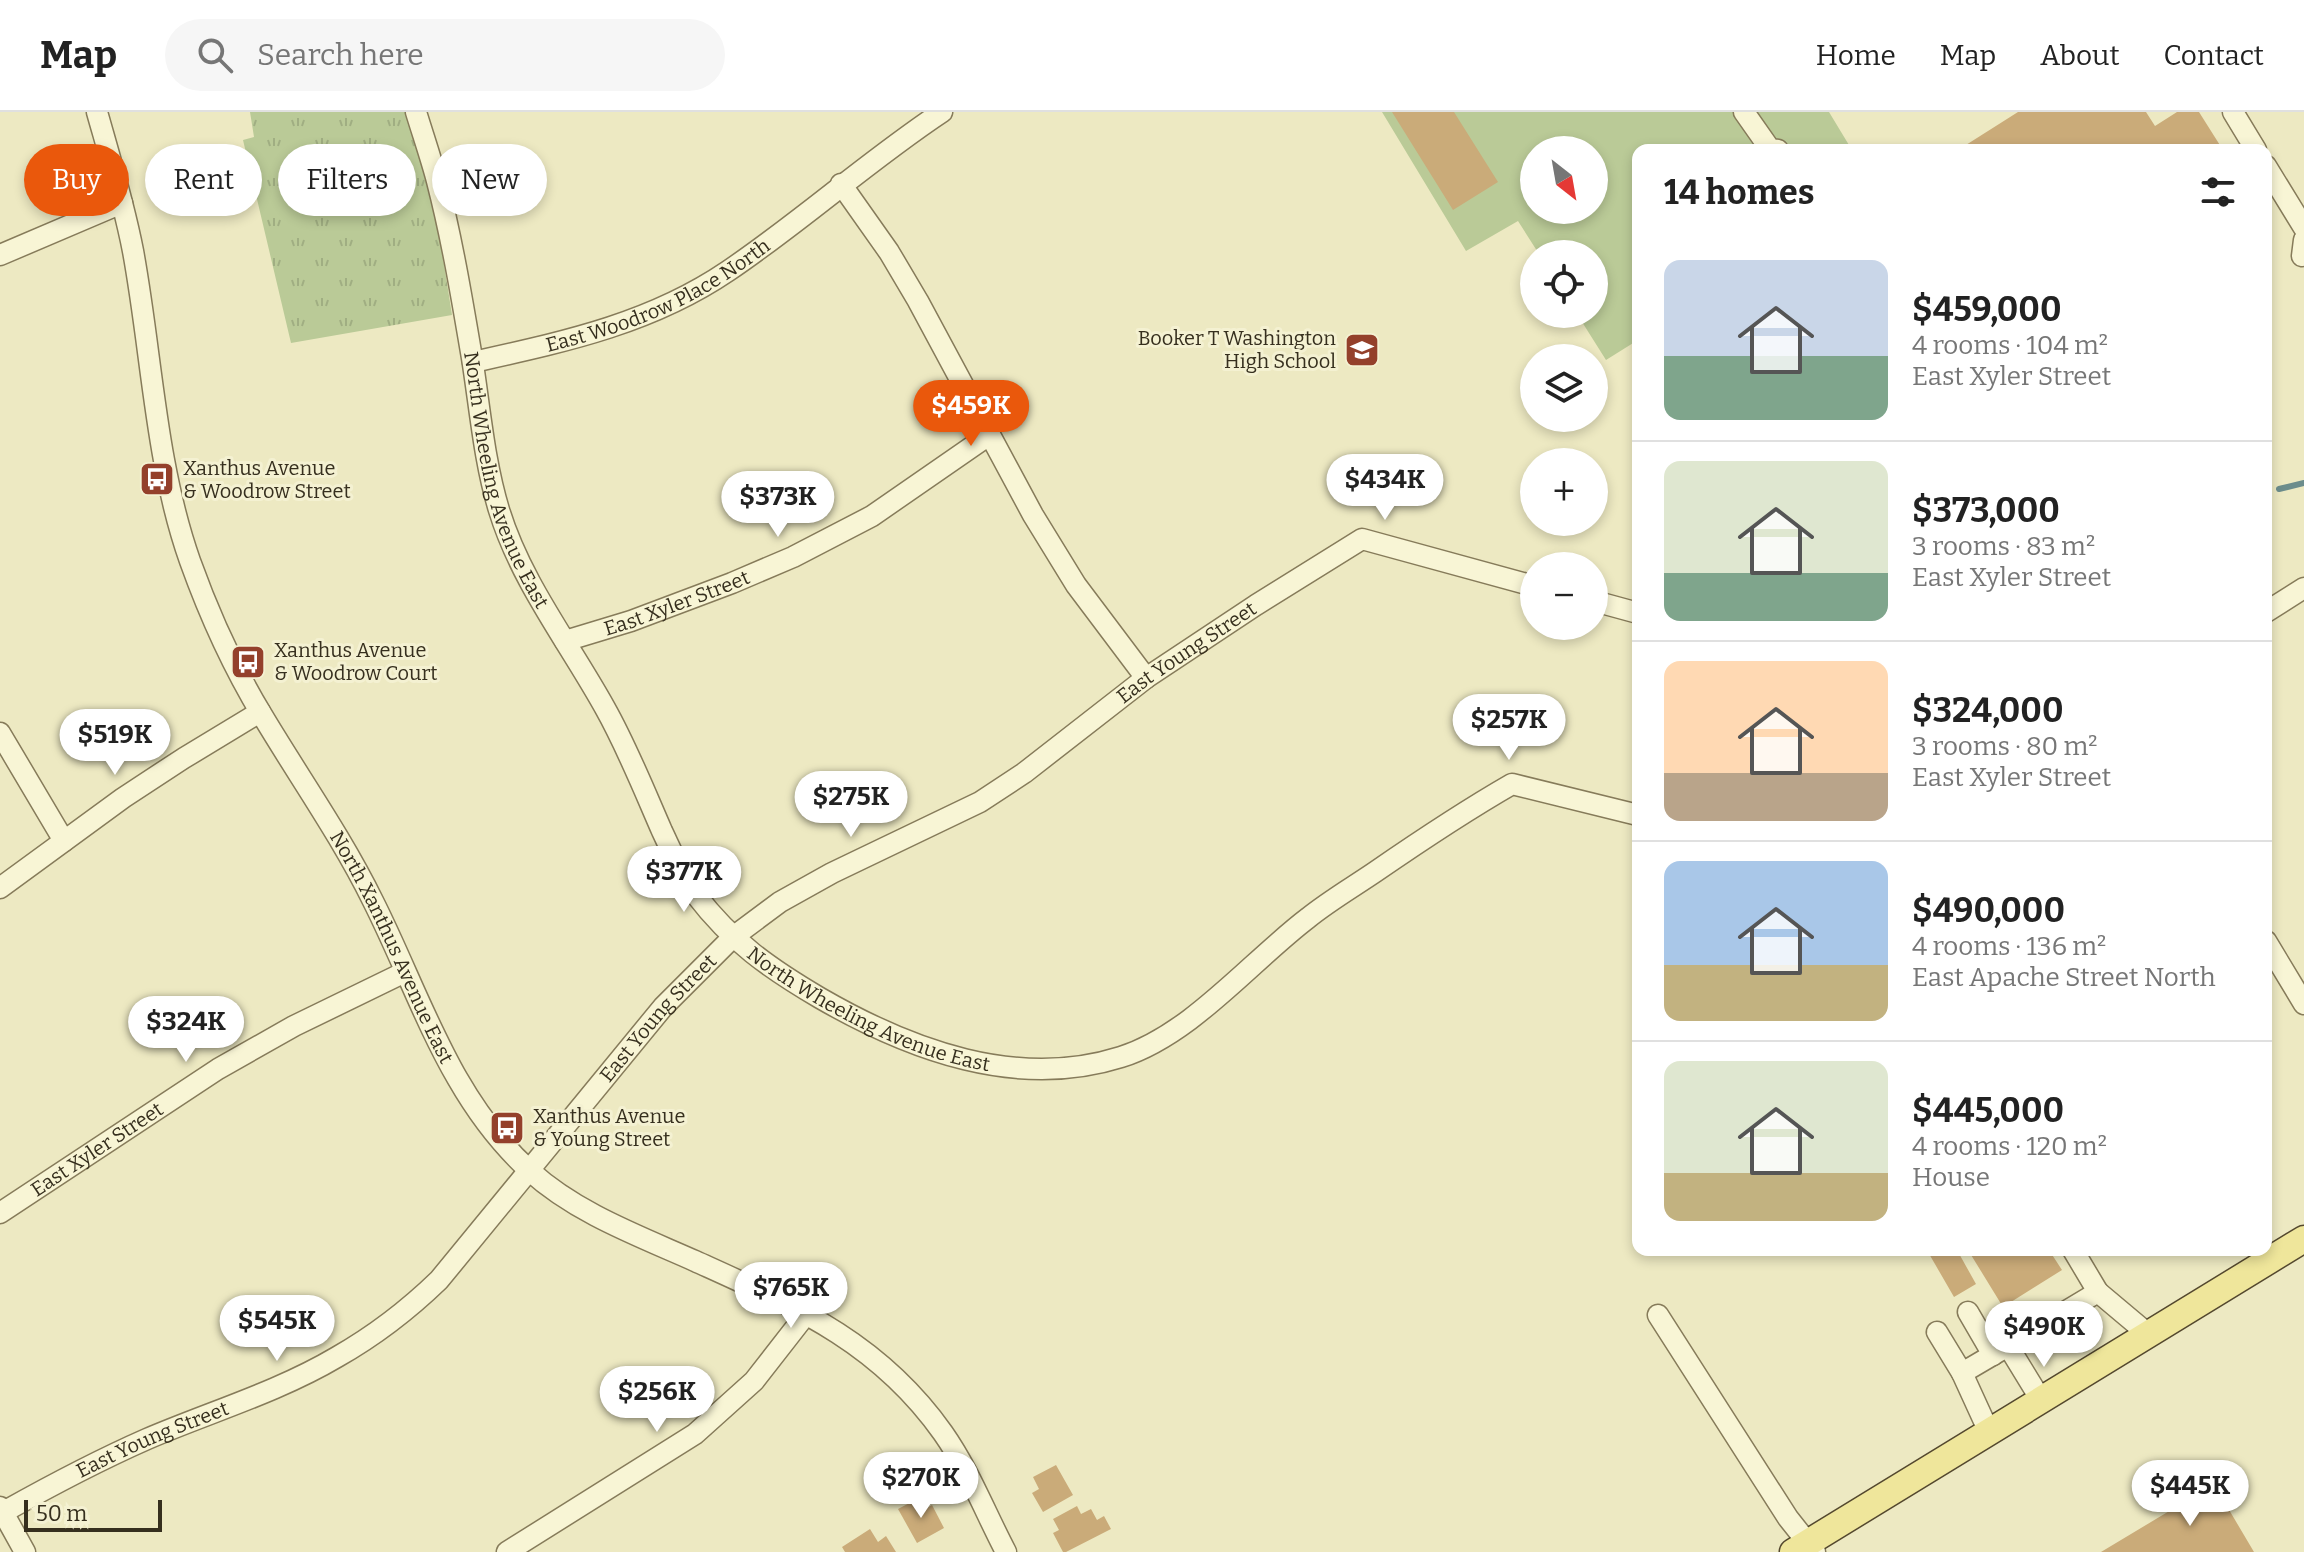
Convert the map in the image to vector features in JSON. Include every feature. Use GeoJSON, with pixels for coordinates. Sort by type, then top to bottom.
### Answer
{"type":"FeatureCollection","features":[{"type":"Feature","properties":{"kind":"main road"},"geometry":{"type":"LineString","coordinates":[[1806,1549],[1989,1432],[2304,1239]]}},
{"type":"Feature","properties":{"kind":"street","name":"North Xanthus Avenue East"},"geometry":{"type":"LineString","coordinates":[[97,112],[106,144]]}},
{"type":"Feature","properties":{"kind":"street","name":"North Wheeling Avenue East"},"geometry":{"type":"LineString","coordinates":[[416,112],[437,180],[455,259],[498,508],[515,551],[536,594],[607,711],[672,853],[693,891],[733,937],[784,977],[873,1027],[919,1046],[1008,1068],[1054,1070],[1090,1066],[1126,1056],[1164,1037],[1195,1016],[1308,917],[1512,784],[1632,814]]}},
{"type":"Feature","properties":{"kind":"street","name":"East Woodrow Place North"},"geometry":{"type":"LineString","coordinates":[[473,362],[577,339],[628,323],[674,302],[727,272],[841,184],[942,112]]}},
{"type":"Feature","properties":{"kind":"street"},"geometry":{"type":"LineString","coordinates":[[1744,112],[1766,144]]}},
{"type":"Feature","properties":{"kind":"street"},"geometry":{"type":"LineString","coordinates":[[2233,112],[2252,144]]}},
{"type":"Feature","properties":{"kind":"street"},"geometry":{"type":"LineString","coordinates":[[2272,176],[2304,228]]}},
{"type":"Feature","properties":{"kind":"street"},"geometry":{"type":"LineString","coordinates":[[841,184],[889,252],[918,301],[1033,515],[1076,585],[1146,678]]}},
{"type":"Feature","properties":{"kind":"street"},"geometry":{"type":"LineString","coordinates":[[0,255],[92,216]]}},
{"type":"Feature","properties":{"kind":"street","name":"North Xanthus Avenue East"},"geometry":{"type":"LineString","coordinates":[[125,216],[172,500],[189,558],[236,668],[374,902],[441,1053],[474,1108],[530,1171],[569,1199],[609,1222],[807,1313],[873,1357],[943,1433],[975,1487],[1000,1550]]}},
{"type":"Feature","properties":{"kind":"street","name":"East Xyler Street"},"geometry":{"type":"LineString","coordinates":[[565,641],[660,610],[793,557],[872,516],[989,435]]}},
{"type":"Feature","properties":{"kind":"street","name":"East Young Street"},"geometry":{"type":"LineString","coordinates":[[1,1511],[147,1439],[292,1381],[336,1359],[373,1335],[414,1304],[439,1280],[663,1007],[733,937],[780,902],[832,873],[980,802],[1047,756],[1146,678],[1362,539],[1520,582]]}},
{"type":"Feature","properties":{"kind":"street"},"geometry":{"type":"LineString","coordinates":[[2272,608],[2304,588]]}},
{"type":"Feature","properties":{"kind":"street"},"geometry":{"type":"LineString","coordinates":[[1608,605],[1632,611]]}},
{"type":"Feature","properties":{"kind":"street"},"geometry":{"type":"LineString","coordinates":[[0,888],[184,758],[260,712]]}},
{"type":"Feature","properties":{"kind":"street"},"geometry":{"type":"LineString","coordinates":[[0,733],[64,841]]}},
{"type":"Feature","properties":{"kind":"street"},"geometry":{"type":"LineString","coordinates":[[2272,951],[2304,1004]]}},
{"type":"Feature","properties":{"kind":"street","name":"East Xyler Street"},"geometry":{"type":"LineString","coordinates":[[0,1213],[218,1069],[294,1026],[405,972]]}},
{"type":"Feature","properties":{"kind":"street"},"geometry":{"type":"LineString","coordinates":[[2077,1256],[2098,1292],[2148,1334]]}},
{"type":"Feature","properties":{"kind":"street"},"geometry":{"type":"LineString","coordinates":[[1962,1373],[2098,1292]]}},
{"type":"Feature","properties":{"kind":"street"},"geometry":{"type":"LineString","coordinates":[[1968,1312],[2041,1400]]}},
{"type":"Feature","properties":{"kind":"street"},"geometry":{"type":"LineString","coordinates":[[507,1552],[695,1434],[754,1381],[807,1313]]}},
{"type":"Feature","properties":{"kind":"street"},"geometry":{"type":"LineString","coordinates":[[1658,1315],[1806,1549]]}},
{"type":"Feature","properties":{"kind":"street"},"geometry":{"type":"LineString","coordinates":[[1937,1332],[1962,1373],[1989,1432]]}},
{"type":"Feature","properties":{"kind":"street"},"geometry":{"type":"LineString","coordinates":[[1,1511],[25,1552]]}},
{"type":"Feature","properties":{"kind":"green space"},"geometry":{"type":"Polygon","coordinates":[[[250,112],[407,112],[416,144],[278,144],[278,216],[416,216],[416,145],[432,204],[432,216],[435,216],[438,226],[452,315],[291,343],[261,216],[262,144],[244,144],[243,140],[254,137],[250,112]]]}},
{"type":"Feature","properties":{"kind":"green space"},"geometry":{"type":"Polygon","coordinates":[[[1382,112],[1829,112],[1848,144],[1632,144],[1632,344],[1608,359],[1608,344],[1596,344],[1586,328],[1608,328],[1608,240],[1530,240],[1518,221],[1466,251],[1382,112]]]}},
{"type":"Feature","properties":{"kind":"building"},"geometry":{"type":"Polygon","coordinates":[[[1392,112],[1454,112],[1498,182],[1453,210],[1392,112]]]}},
{"type":"Feature","properties":{"kind":"building"},"geometry":{"type":"Polygon","coordinates":[[[2018,112],[2146,112],[2155,126],[2177,112],[2199,112],[2219,144],[1967,144],[2018,112]]]}},
{"type":"Feature","properties":{"kind":"building"},"geometry":{"type":"Polygon","coordinates":[[[1930,1256],[1960,1256],[1976,1284],[1954,1297],[1930,1256]]]}},
{"type":"Feature","properties":{"kind":"building"},"geometry":{"type":"Polygon","coordinates":[[[1972,1256],[2053,1256],[2062,1270],[2003,1307],[1972,1256]]]}},
{"type":"Feature","properties":{"kind":"building"},"geometry":{"type":"Polygon","coordinates":[[[1056,1465],[1073,1495],[1043,1512],[1032,1493],[1039,1489],[1033,1477],[1056,1465]]]}},
{"type":"Feature","properties":{"kind":"building"},"geometry":{"type":"Polygon","coordinates":[[[2212,1481],[2254,1552],[2101,1552],[2176,1507],[2174,1504],[2212,1481]]]}},
{"type":"Feature","properties":{"kind":"building"},"geometry":{"type":"Polygon","coordinates":[[[921,1497],[927,1508],[932,1505],[944,1528],[917,1543],[898,1509],[921,1497]]]}},
{"type":"Feature","properties":{"kind":"building"},"geometry":{"type":"Polygon","coordinates":[[[1077,1506],[1081,1514],[1091,1509],[1097,1520],[1104,1516],[1111,1529],[1063,1552],[1053,1533],[1059,1530],[1053,1519],[1077,1506]]]}},
{"type":"Feature","properties":{"kind":"building"},"geometry":{"type":"Polygon","coordinates":[[[870,1529],[878,1542],[886,1536],[896,1552],[845,1552],[842,1547],[870,1529]]]}},
{"type":"Feature","properties":{"kind":"waterway"},"geometry":{"type":"LineString","coordinates":[[2279,489],[2304,483]]}},
{"type":"Feature","properties":{"kind":"place","name":"Booker T Washington High School"},"geometry":{"type":"Point","coordinates":[1362,350]}},
{"type":"Feature","properties":{"kind":"place","name":"Xanthus Avenue & Woodrow Street"},"geometry":{"type":"Point","coordinates":[157,479]}},
{"type":"Feature","properties":{"kind":"place","name":"Xanthus Avenue & Woodrow Court"},"geometry":{"type":"Point","coordinates":[248,662]}},
{"type":"Feature","properties":{"kind":"place","name":"Xanthus Avenue & Young Street"},"geometry":{"type":"Point","coordinates":[507,1128]}}]}
